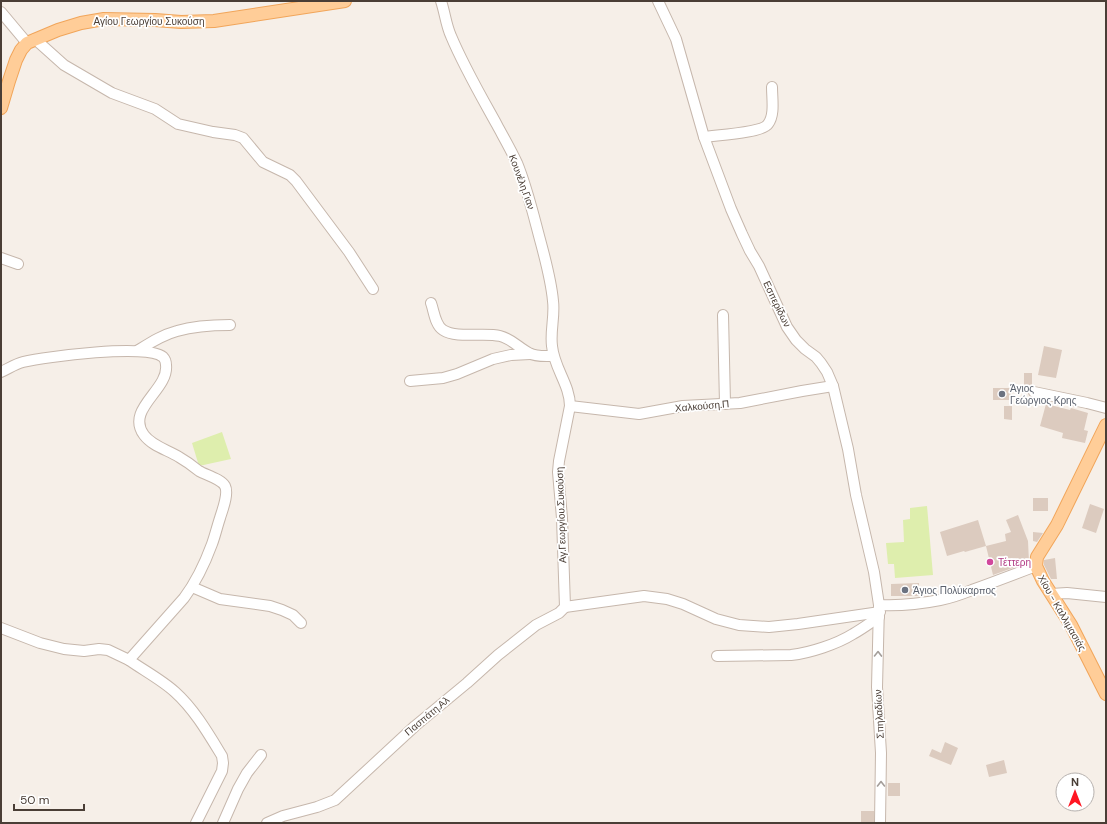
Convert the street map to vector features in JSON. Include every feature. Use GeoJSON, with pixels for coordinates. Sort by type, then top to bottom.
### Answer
{"type":"FeatureCollection","features":[{"type":"Feature","properties":{"kind":"main road","name":"Αγίου Γεωργίου Συκούση"},"geometry":{"type":"LineString","coordinates":[[31,41],[58,30],[92,20],[104,19],[181,22],[214,21],[345,1]]}},
{"type":"Feature","properties":{"kind":"main road"},"geometry":{"type":"LineString","coordinates":[[1,108],[16,60],[21,50],[31,41]]}},
{"type":"Feature","properties":{"kind":"main road","name":"Χίου - Καλλιμασιάς"},"geometry":{"type":"LineString","coordinates":[[1106,425],[1057,525],[1037,557],[1036,566],[1039,574],[1070,624],[1106,694]]}},
{"type":"Feature","properties":{"kind":"street","name":"Κουνέλη.Γιαν"},"geometry":{"type":"LineString","coordinates":[[441,1],[450,35],[516,162],[526,189],[545,259],[553,300],[554,310],[551,345],[556,365],[561,374]]}},
{"type":"Feature","properties":{"kind":"street","name":"Εσπερίδων"},"geometry":{"type":"LineString","coordinates":[[658,1],[676,39],[704,137],[731,210],[787,327],[796,340],[821,363],[834,386],[848,449],[856,495],[874,572],[879,612]]}},
{"type":"Feature","properties":{"kind":"street"},"geometry":{"type":"LineString","coordinates":[[1,12],[31,41],[64,65],[112,93],[154,109],[178,124],[213,132],[235,135],[243,138],[263,162],[290,175],[296,181],[349,252],[373,289]]}},
{"type":"Feature","properties":{"kind":"street"},"geometry":{"type":"LineString","coordinates":[[704,137],[748,132],[768,126],[771,117],[772,87]]}},
{"type":"Feature","properties":{"kind":"street"},"geometry":{"type":"LineString","coordinates":[[1,258],[18,264]]}},
{"type":"Feature","properties":{"kind":"street"},"geometry":{"type":"LineString","coordinates":[[431,303],[438,324],[442,330],[452,334],[499,336],[508,339],[530,354],[537,356],[553,356]]}},
{"type":"Feature","properties":{"kind":"street"},"geometry":{"type":"LineString","coordinates":[[723,316],[725,404]]}},
{"type":"Feature","properties":{"kind":"street"},"geometry":{"type":"LineString","coordinates":[[137,351],[157,339],[176,331],[191,327],[230,325]]}},
{"type":"Feature","properties":{"kind":"street"},"geometry":{"type":"LineString","coordinates":[[1,372],[21,362],[107,351],[153,352],[163,357],[166,362],[167,370],[157,389],[142,410],[139,418],[143,434],[154,444],[180,457],[226,487],[224,508],[212,545],[192,587],[180,603],[129,660]]}},
{"type":"Feature","properties":{"kind":"street"},"geometry":{"type":"LineString","coordinates":[[410,381],[443,378],[457,374],[493,359],[511,355],[530,354]]}},
{"type":"Feature","properties":{"kind":"street","name":"Αγ.Γεωργίου.Συκούση"},"geometry":{"type":"LineString","coordinates":[[561,374],[570,399],[558,472],[562,518],[565,607]]}},
{"type":"Feature","properties":{"kind":"street","name":"Χαλκούση.Π"},"geometry":{"type":"LineString","coordinates":[[570,406],[639,414],[683,406],[740,403],[802,390],[834,386]]}},
{"type":"Feature","properties":{"kind":"street"},"geometry":{"type":"LineString","coordinates":[[1034,392],[1106,408]]}},
{"type":"Feature","properties":{"kind":"street"},"geometry":{"type":"LineString","coordinates":[[565,607],[644,596],[667,599],[683,604],[716,619],[739,625],[769,627],[879,612],[897,606],[941,600],[954,597],[1036,566]]}},
{"type":"Feature","properties":{"kind":"street"},"geometry":{"type":"LineString","coordinates":[[192,587],[220,599],[270,606],[292,615],[301,623]]}},
{"type":"Feature","properties":{"kind":"street"},"geometry":{"type":"LineString","coordinates":[[1051,594],[1067,593],[1106,597]]}},
{"type":"Feature","properties":{"kind":"street","name":"Πασπάτη.Αλ"},"geometry":{"type":"LineString","coordinates":[[267,823],[283,816],[321,806],[335,800],[399,740],[468,683],[498,655],[536,625],[559,613],[565,607]]}},
{"type":"Feature","properties":{"kind":"street"},"geometry":{"type":"LineString","coordinates":[[717,656],[791,655],[818,650],[852,635],[879,612]]}},
{"type":"Feature","properties":{"kind":"street","name":"Σπηλαδίων"},"geometry":{"type":"LineString","coordinates":[[879,612],[877,687],[881,754],[880,823]]}},
{"type":"Feature","properties":{"kind":"street"},"geometry":{"type":"LineString","coordinates":[[1,628],[40,643],[64,649],[77,651],[99,649],[108,650],[129,660],[174,691],[192,711],[222,756],[222,771],[196,823]]}},
{"type":"Feature","properties":{"kind":"street"},"geometry":{"type":"LineString","coordinates":[[223,823],[247,772],[260,756]]}},
{"type":"Feature","properties":{"kind":"green space"},"geometry":{"type":"Polygon","coordinates":[[[222,432],[231,459],[199,466],[192,443],[222,432]]]}},
{"type":"Feature","properties":{"kind":"green space"},"geometry":{"type":"Polygon","coordinates":[[[927,506],[933,575],[895,578],[894,564],[888,564],[886,543],[904,542],[903,520],[910,519],[910,508],[927,506]]]}},
{"type":"Feature","properties":{"kind":"building"},"geometry":{"type":"Polygon","coordinates":[[[1044,346],[1062,350],[1056,378],[1038,375],[1044,346]]]}},
{"type":"Feature","properties":{"kind":"building"},"geometry":{"type":"Polygon","coordinates":[[[1024,373],[1032,373],[1032,386],[1029,388],[1024,388],[1024,373]]]}},
{"type":"Feature","properties":{"kind":"building","name":"Άγιος Γεώργιος Κρης"},"geometry":{"type":"Polygon","coordinates":[[[993,388],[1011,388],[1011,400],[993,400],[993,388]]]}},
{"type":"Feature","properties":{"kind":"building"},"geometry":{"type":"Polygon","coordinates":[[[1046,404],[1070,410],[1071,408],[1088,413],[1084,430],[1088,431],[1085,443],[1062,438],[1063,433],[1040,426],[1046,404]]]}},
{"type":"Feature","properties":{"kind":"building"},"geometry":{"type":"Polygon","coordinates":[[[1004,406],[1012,406],[1012,420],[1004,419],[1004,406]]]}},
{"type":"Feature","properties":{"kind":"building"},"geometry":{"type":"Polygon","coordinates":[[[1033,498],[1048,498],[1048,511],[1033,511],[1033,498]]]}},
{"type":"Feature","properties":{"kind":"building"},"geometry":{"type":"Polygon","coordinates":[[[1090,504],[1104,509],[1096,533],[1082,528],[1090,504]]]}},
{"type":"Feature","properties":{"kind":"building"},"geometry":{"type":"Polygon","coordinates":[[[1018,515],[1028,541],[1029,562],[993,575],[986,546],[1006,541],[1005,534],[1011,532],[1006,520],[1018,515]]]}},
{"type":"Feature","properties":{"kind":"building"},"geometry":{"type":"Polygon","coordinates":[[[978,520],[986,546],[947,556],[940,532],[978,520]]]}},
{"type":"Feature","properties":{"kind":"building"},"geometry":{"type":"Polygon","coordinates":[[[1033,532],[1043,533],[1037,542],[1033,541],[1033,532]]]}},
{"type":"Feature","properties":{"kind":"building"},"geometry":{"type":"Polygon","coordinates":[[[1055,558],[1057,579],[1051,579],[1044,565],[1044,560],[1055,558]]]}},
{"type":"Feature","properties":{"kind":"building","name":"Άγιος Πολύκαρπος"},"geometry":{"type":"Polygon","coordinates":[[[919,583],[919,596],[891,596],[891,584],[919,583]]]}},
{"type":"Feature","properties":{"kind":"building"},"geometry":{"type":"Polygon","coordinates":[[[945,742],[958,748],[951,765],[929,756],[932,749],[941,753],[945,742]]]}},
{"type":"Feature","properties":{"kind":"building"},"geometry":{"type":"Polygon","coordinates":[[[1004,760],[1007,773],[989,777],[986,765],[1004,760]]]}},
{"type":"Feature","properties":{"kind":"building"},"geometry":{"type":"Polygon","coordinates":[[[888,783],[900,783],[900,796],[888,796],[888,783]]]}},
{"type":"Feature","properties":{"kind":"building"},"geometry":{"type":"Polygon","coordinates":[[[861,811],[874,811],[874,823],[861,823],[861,811]]]}},
{"type":"Feature","properties":{"kind":"place","name":"Άγιος Γεώργιος Κρης"},"geometry":{"type":"Point","coordinates":[1002,394]}},
{"type":"Feature","properties":{"kind":"place","name":"Τέττερη"},"geometry":{"type":"Point","coordinates":[990,562]}},
{"type":"Feature","properties":{"kind":"place","name":"Άγιος Πολύκαρπος"},"geometry":{"type":"Point","coordinates":[905,590]}}]}
